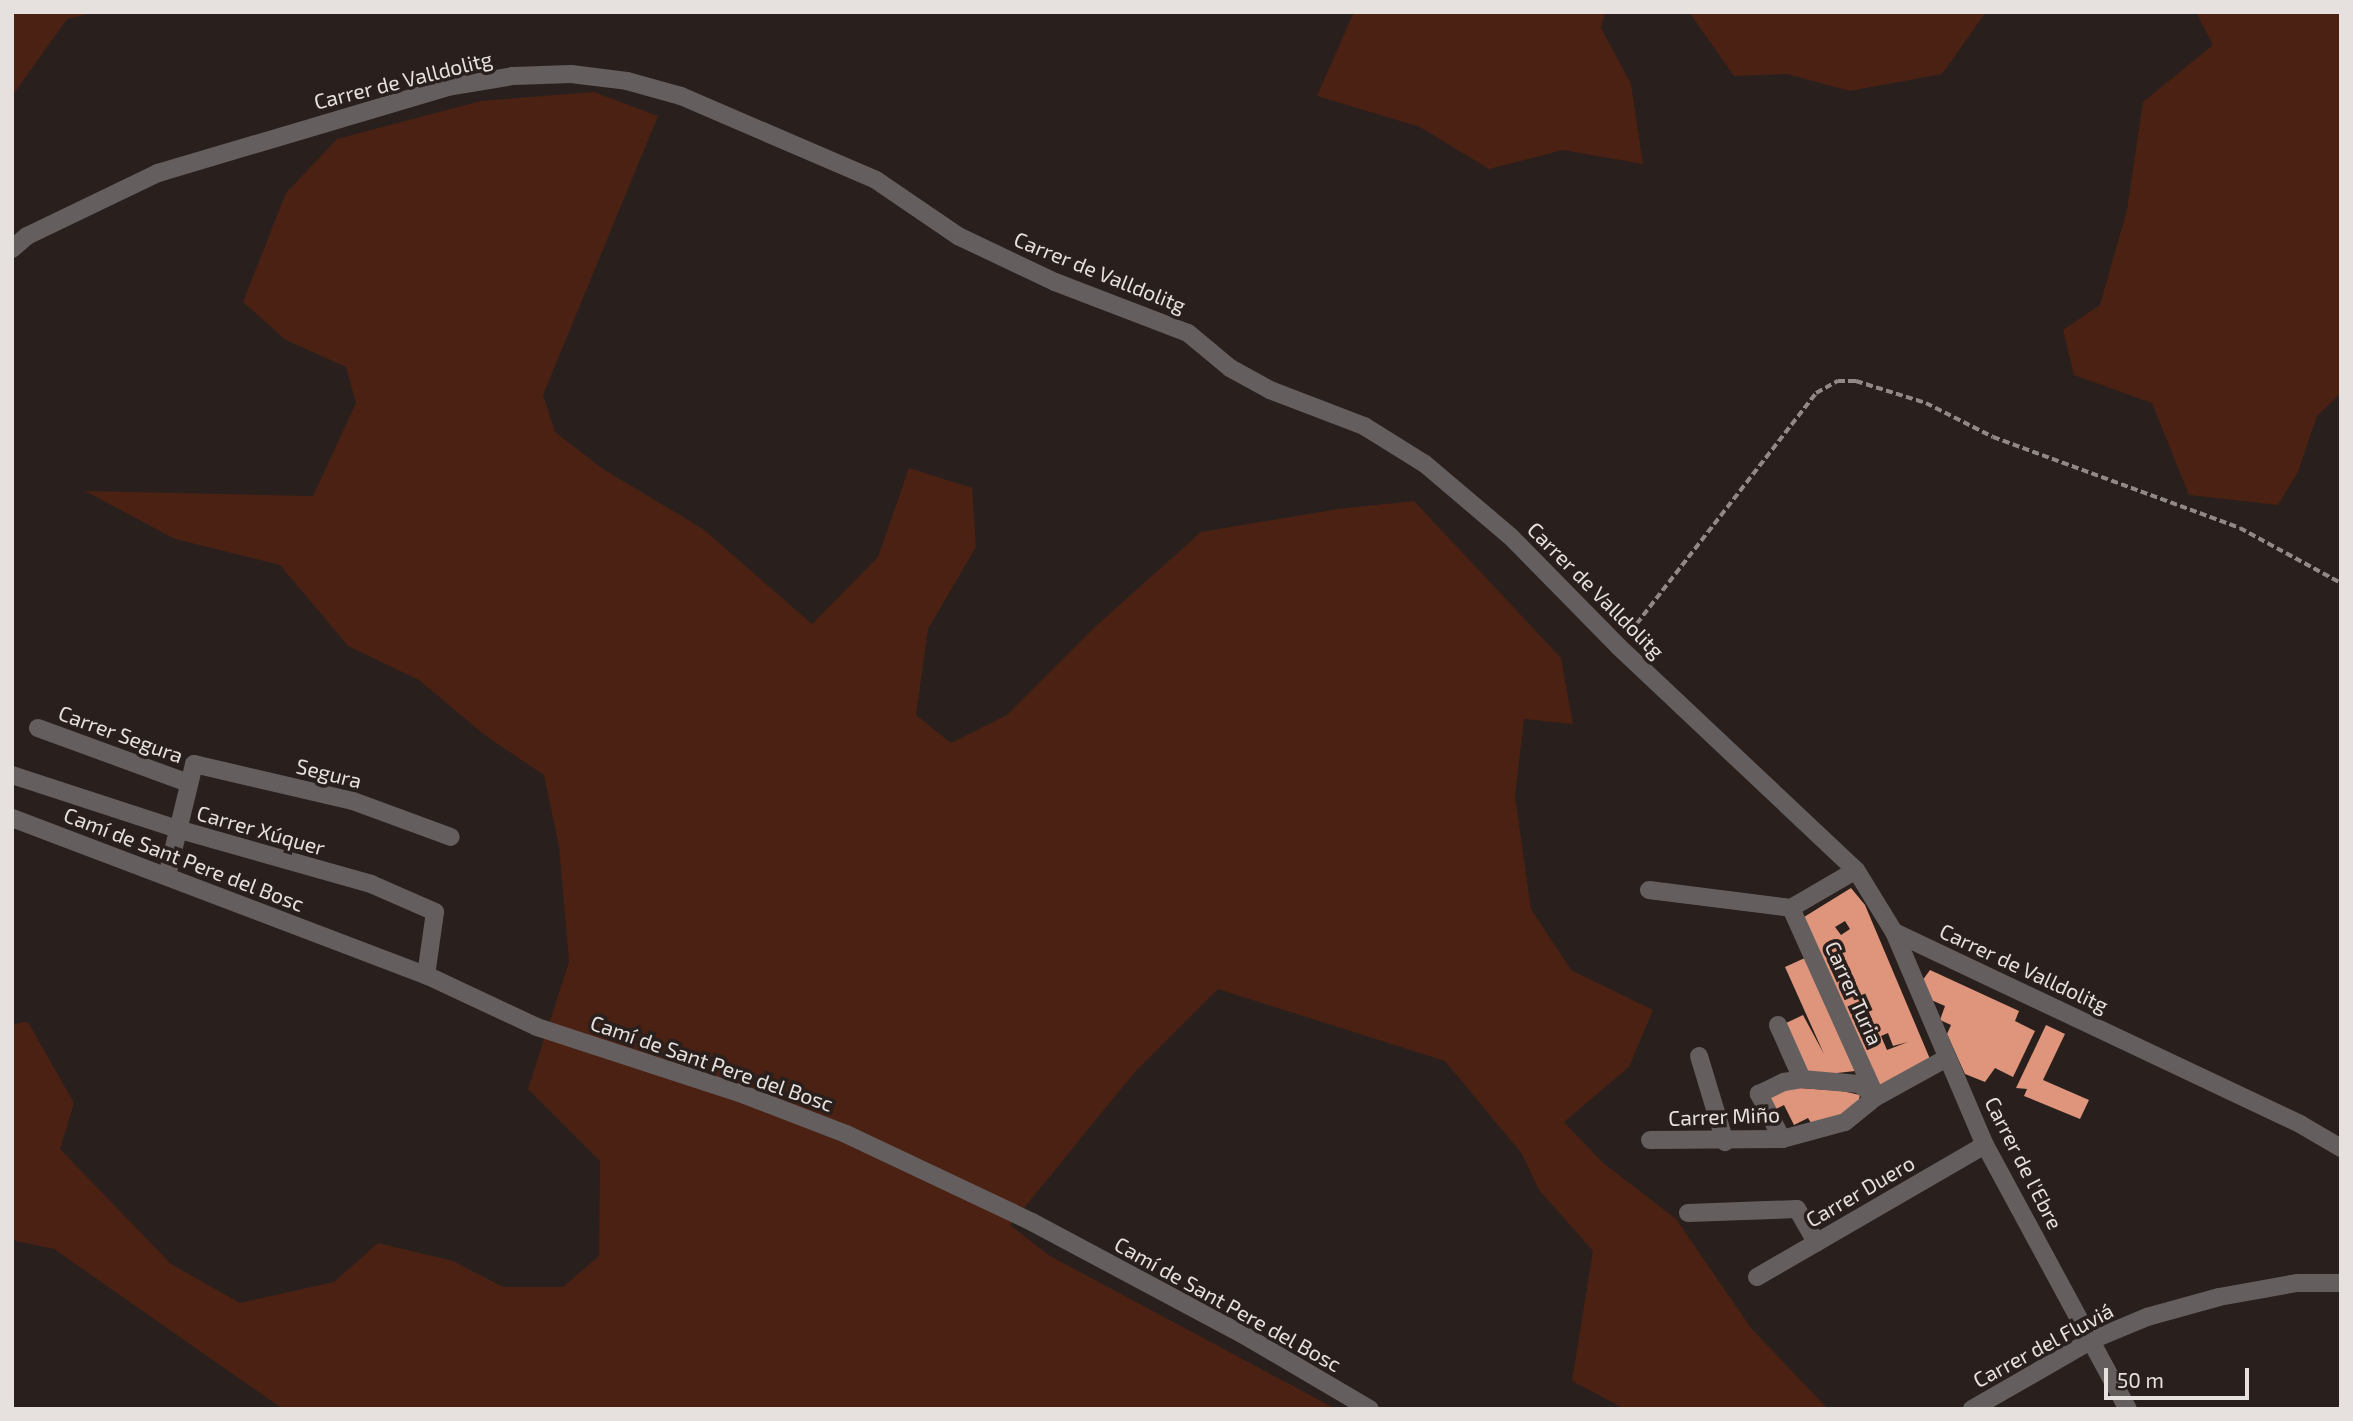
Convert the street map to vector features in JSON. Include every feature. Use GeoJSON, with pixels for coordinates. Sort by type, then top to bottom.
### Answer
{"type":"FeatureCollection","features":[{"type":"Feature","properties":{"kind":"street","name":"Carrer de Valldolitg"},"geometry":{"type":"LineString","coordinates":[[12,249],[27,236],[159,173],[448,88],[536,75],[627,81],[681,96],[876,180],[958,236],[1055,282],[1188,333],[1230,368],[1270,390],[1364,426],[1425,464],[1510,536],[1619,647],[1856,870],[1894,932],[2300,1124],[2341,1148]]}},
{"type":"Feature","properties":{"kind":"street","name":"Carrer Segura"},"geometry":{"type":"LineString","coordinates":[[38,728],[188,783]]}},
{"type":"Feature","properties":{"kind":"street","name":"Segura"},"geometry":{"type":"LineString","coordinates":[[188,783],[194,764],[353,801],[451,837]]}},
{"type":"Feature","properties":{"kind":"street","name":"Carrer Xúquer"},"geometry":{"type":"LineString","coordinates":[[12,775],[177,830],[371,884],[435,912],[426,975]]}},
{"type":"Feature","properties":{"kind":"street"},"geometry":{"type":"LineString","coordinates":[[167,876],[188,783]]}},
{"type":"Feature","properties":{"kind":"street","name":"Camí de Sant Pere del Bosc"},"geometry":{"type":"LineString","coordinates":[[12,818],[426,975],[537,1027],[746,1096],[883,1151],[1032,1222],[1242,1334],[1370,1409]]}},
{"type":"Feature","properties":{"kind":"street"},"geometry":{"type":"LineString","coordinates":[[1649,890],[1791,908],[1856,870]]}},
{"type":"Feature","properties":{"kind":"street","name":"Carrer Turia"},"geometry":{"type":"LineString","coordinates":[[1791,908],[1876,1097]]}},
{"type":"Feature","properties":{"kind":"street","name":"Carrer de l'Ebre"},"geometry":{"type":"LineString","coordinates":[[1894,932],[1986,1145],[2128,1409]]}},
{"type":"Feature","properties":{"kind":"street"},"geometry":{"type":"LineString","coordinates":[[1778,1024],[1802,1079]]}},
{"type":"Feature","properties":{"kind":"street"},"geometry":{"type":"LineString","coordinates":[[1699,1056],[1725,1142]]}},
{"type":"Feature","properties":{"kind":"street","name":"Carrer Miño"},"geometry":{"type":"LineString","coordinates":[[1650,1140],[1725,1142],[1783,1139],[1845,1122],[1876,1097],[1947,1058]]}},
{"type":"Feature","properties":{"kind":"street"},"geometry":{"type":"LineString","coordinates":[[1783,1139],[1759,1094],[1802,1079],[1858,1084],[1876,1097]]}},
{"type":"Feature","properties":{"kind":"street","name":"Carrer Duero"},"geometry":{"type":"LineString","coordinates":[[1757,1277],[1986,1145]]}},
{"type":"Feature","properties":{"kind":"street"},"geometry":{"type":"LineString","coordinates":[[1688,1213],[1797,1209],[1817,1242]]}},
{"type":"Feature","properties":{"kind":"street","name":"Carrer del Fluviá"},"geometry":{"type":"LineString","coordinates":[[1972,1409],[2092,1340],[2147,1317],[2219,1297],[2297,1283],[2341,1283]]}},
{"type":"Feature","properties":{"kind":"path"},"geometry":{"type":"LineString","coordinates":[[1619,647],[1816,393],[1838,381],[1856,381],[1926,403],[1993,437],[2240,528],[2341,583]]}},
{"type":"Feature","properties":{"kind":"shaded area"},"geometry":{"type":"Polygon","coordinates":[[[12,12],[96,12],[67,19],[12,96],[12,12]]]}},
{"type":"Feature","properties":{"kind":"shaded area"},"geometry":{"type":"Polygon","coordinates":[[[1354,12],[1605,12],[1601,28],[1631,84],[1643,164],[1563,150],[1489,169],[1420,127],[1317,96],[1354,12]]]}},
{"type":"Feature","properties":{"kind":"shaded area"},"geometry":{"type":"Polygon","coordinates":[[[1689,12],[1986,12],[1942,74],[1850,91],[1787,74],[1734,76],[1689,12]]]}},
{"type":"Feature","properties":{"kind":"shaded area"},"geometry":{"type":"Polygon","coordinates":[[[2196,12],[2341,12],[2341,393],[2317,416],[2298,472],[2278,505],[2189,495],[2152,403],[2074,375],[2063,330],[2100,305],[2127,210],[2143,102],[2213,45],[2196,12]]]}},
{"type":"Feature","properties":{"kind":"shaded area"},"geometry":{"type":"Polygon","coordinates":[[[594,92],[658,116],[543,395],[555,432],[603,469],[703,529],[812,624],[878,557],[909,468],[972,488],[976,547],[928,629],[916,715],[951,743],[1007,715],[1096,626],[1201,532],[1338,509],[1414,501],[1561,658],[1573,724],[1524,719],[1515,796],[1531,909],[1571,970],[1653,1010],[1629,1067],[1564,1122],[1602,1162],[1676,1219],[1751,1328],[1828,1409],[1625,1409],[1572,1381],[1593,1251],[1539,1190],[1522,1154],[1445,1061],[1218,989],[1134,1073],[1010,1225],[1050,1256],[1336,1409],[283,1409],[54,1249],[12,1240],[12,1024],[28,1022],[74,1103],[60,1149],[171,1264],[240,1303],[334,1282],[378,1243],[453,1261],[503,1287],[563,1287],[599,1256],[600,1161],[528,1089],[569,962],[559,846],[544,775],[486,736],[419,680],[348,646],[280,565],[175,539],[85,491],[313,496],[356,403],[346,367],[286,340],[243,302],[286,193],[337,139],[481,101],[594,92]]]}},
{"type":"Feature","properties":{"kind":"building"},"geometry":{"type":"Polygon","coordinates":[[[1851,888],[1865,905],[1930,1059],[1878,1087],[1804,917],[1851,888]],[[1845,921],[1835,927],[1841,935],[1850,929],[1845,921]],[[1888,1033],[1881,1036],[1887,1050],[1908,1042],[1893,1046],[1888,1033]]]}},
{"type":"Feature","properties":{"kind":"building"},"geometry":{"type":"Polygon","coordinates":[[[1807,957],[1855,1071],[1810,1076],[1784,1024],[1803,1015],[1824,1054],[1785,967],[1807,957]]]}},
{"type":"Feature","properties":{"kind":"building"},"geometry":{"type":"Polygon","coordinates":[[[1930,970],[2019,1011],[2015,1021],[2035,1031],[2013,1077],[1995,1068],[1985,1082],[1965,1074],[1947,1034],[1951,1025],[1940,1020],[1945,1006],[1929,999],[1922,981],[1930,970]]]}},
{"type":"Feature","properties":{"kind":"building"},"geometry":{"type":"Polygon","coordinates":[[[2046,1025],[2065,1034],[2043,1080],[2089,1100],[2080,1119],[2024,1096],[2027,1089],[2016,1088],[2046,1025]]]}},
{"type":"Feature","properties":{"kind":"building"},"geometry":{"type":"Polygon","coordinates":[[[1785,1087],[1860,1095],[1858,1104],[1839,1116],[1811,1123],[1808,1118],[1794,1125],[1784,1105],[1774,1110],[1767,1098],[1785,1087]]]}}]}
